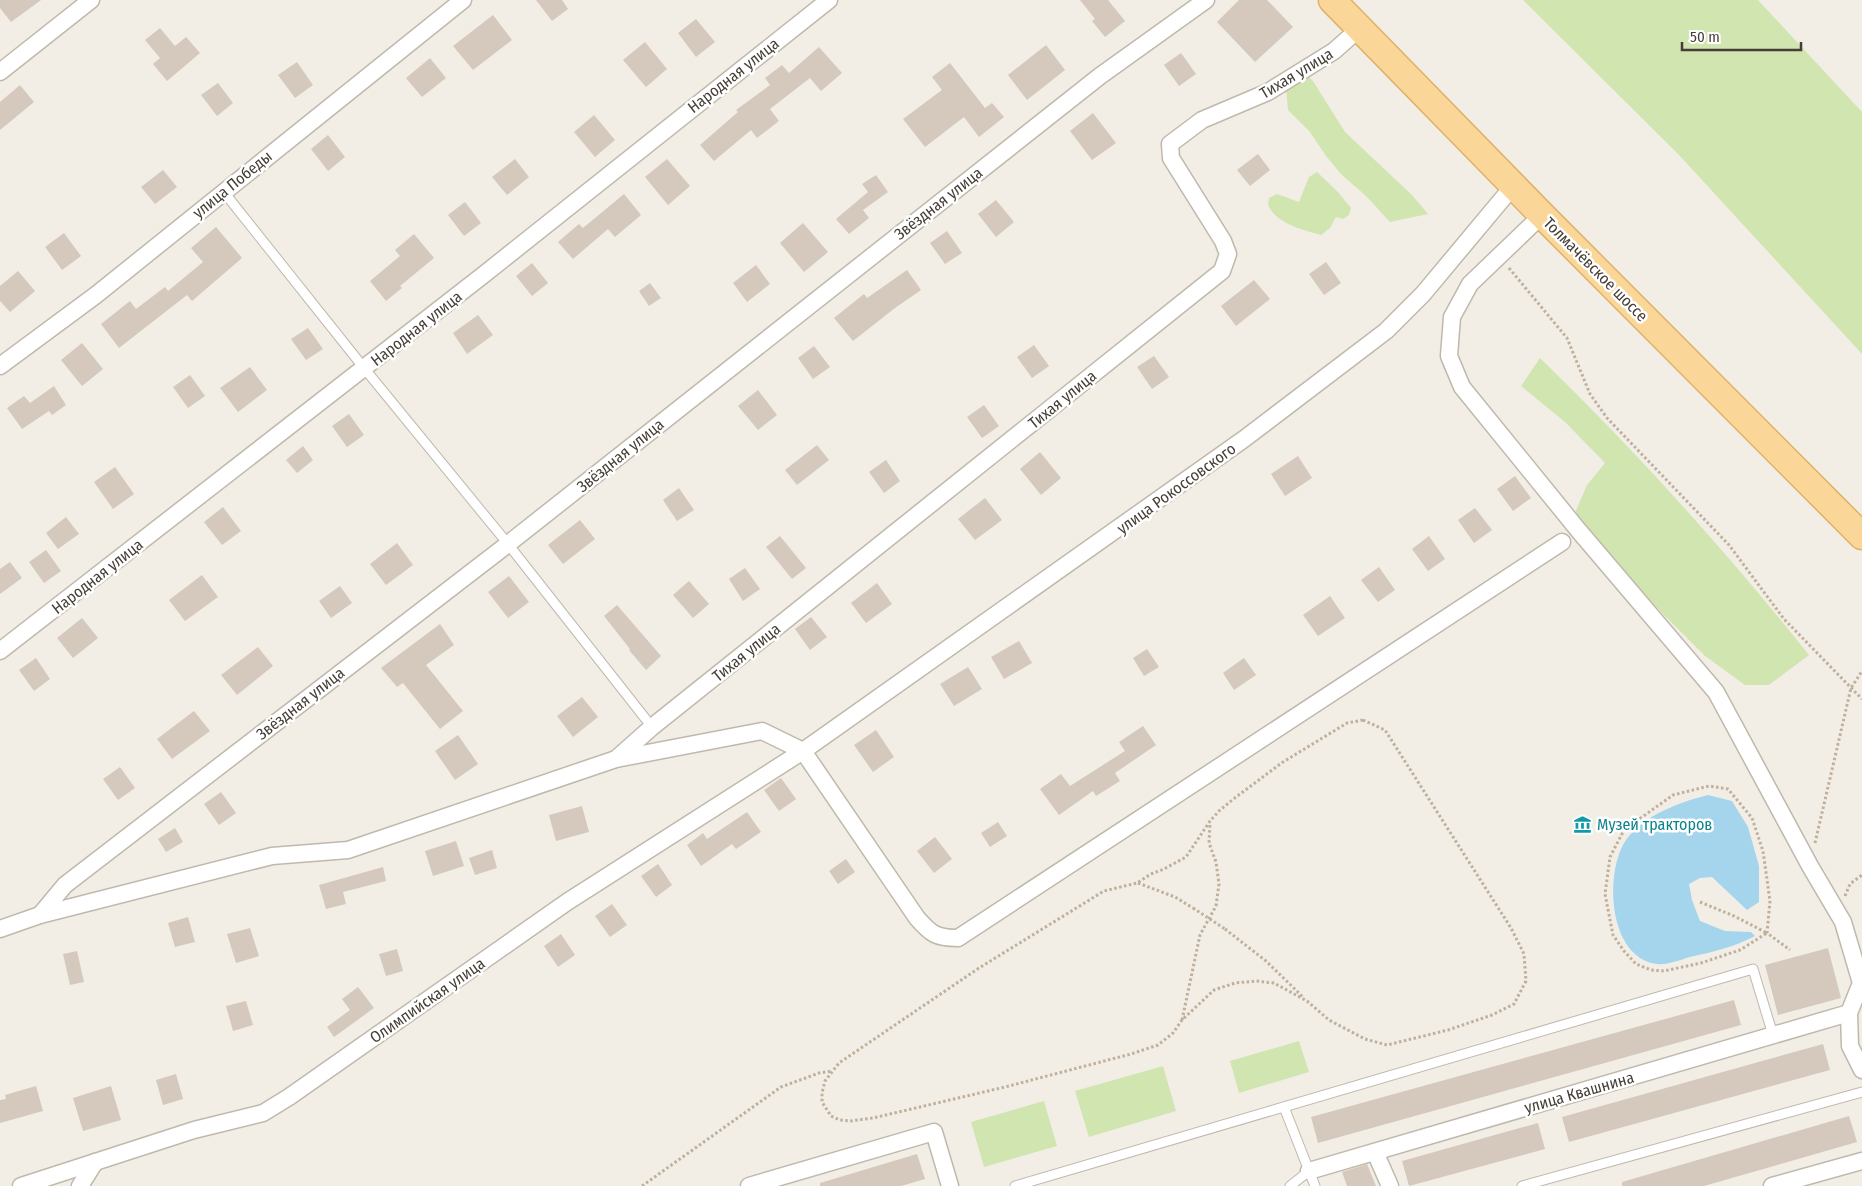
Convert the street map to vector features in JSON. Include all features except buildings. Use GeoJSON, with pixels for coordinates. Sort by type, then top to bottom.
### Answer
{"type":"FeatureCollection","features":[{"type":"Feature","properties":{"kind":"main road","name":"Толмачёвское шоссе"},"geometry":{"type":"LineString","coordinates":[[1332,0],[1514,185],[1542,216],[1862,536]]}},
{"type":"Feature","properties":{"kind":"street"},"geometry":{"type":"LineString","coordinates":[[0,72],[91,0]]}},
{"type":"Feature","properties":{"kind":"street","name":"улица Победы"},"geometry":{"type":"LineString","coordinates":[[0,366],[96,295],[463,0]]}},
{"type":"Feature","properties":{"kind":"street","name":"Народная улица"},"geometry":{"type":"LineString","coordinates":[[0,651],[364,368],[829,0]]}},
{"type":"Feature","properties":{"kind":"street","name":"Звёздная улица"},"geometry":{"type":"LineString","coordinates":[[40,915],[65,885],[387,635],[508,544],[1100,76],[1206,0]]}},
{"type":"Feature","properties":{"kind":"street","name":"Тихая улица"},"geometry":{"type":"LineString","coordinates":[[616,759],[652,727],[1222,271],[1228,254],[1171,158],[1170,144],[1202,120],[1276,87],[1334,51],[1360,28]]}},
{"type":"Feature","properties":{"kind":"street","name":"улица Рокоссовского"},"geometry":{"type":"LineString","coordinates":[[803,751],[1244,439],[1386,331],[1424,294],[1514,185]]}},
{"type":"Feature","properties":{"kind":"street"},"geometry":{"type":"LineString","coordinates":[[1542,216],[1470,284],[1452,317],[1449,356],[1462,387],[1579,531],[1716,692],[1810,866],[1840,917],[1861,983],[1849,1013],[1850,1046],[1862,1070]]}},
{"type":"Feature","properties":{"kind":"street"},"geometry":{"type":"LineString","coordinates":[[0,929],[40,915],[272,856],[348,850],[616,759],[762,730],[803,751],[917,918],[928,931],[944,938],[958,938],[1562,542]]}},
{"type":"Feature","properties":{"kind":"street","name":"Олимпийская улица"},"geometry":{"type":"LineString","coordinates":[[21,1186],[194,1130],[263,1113],[289,1097],[567,902],[803,751]]}},
{"type":"Feature","properties":{"kind":"street","name":"улица Квашнина"},"geometry":{"type":"LineString","coordinates":[[1312,1179],[1376,1152],[1849,1013]]}},
{"type":"Feature","properties":{"kind":"street"},"geometry":{"type":"LineString","coordinates":[[748,1186],[934,1132],[950,1186]]}},
{"type":"Feature","properties":{"kind":"street"},"geometry":{"type":"LineString","coordinates":[[1376,1152],[1390,1186]]}},
{"type":"Feature","properties":{"kind":"street"},"geometry":{"type":"LineString","coordinates":[[1772,1186],[1862,1161]]}},
{"type":"Feature","properties":{"kind":"street"},"geometry":{"type":"LineString","coordinates":[[80,1186],[95,1162]]}},
{"type":"Feature","properties":{"kind":"lane"},"geometry":{"type":"LineString","coordinates":[[223,191],[508,544],[652,727]]}},
{"type":"Feature","properties":{"kind":"lane"},"geometry":{"type":"LineString","coordinates":[[1015,1186],[1043,1182],[1284,1107],[1753,969],[1773,1036]]}},
{"type":"Feature","properties":{"kind":"lane"},"geometry":{"type":"LineString","coordinates":[[1522,1186],[1862,1092]]}},
{"type":"Feature","properties":{"kind":"lane"},"geometry":{"type":"LineString","coordinates":[[1284,1107],[1312,1179],[1290,1186]]}},
{"type":"Feature","properties":{"kind":"path"},"geometry":{"type":"LineString","coordinates":[[1499,256],[1567,338],[1590,394],[1607,418],[1729,545],[1784,619],[1862,699]]}},
{"type":"Feature","properties":{"kind":"path"},"geometry":{"type":"LineString","coordinates":[[1810,866],[1829,776],[1851,688],[1862,671]]}},
{"type":"Feature","properties":{"kind":"path"},"geometry":{"type":"LineString","coordinates":[[1137,883],[1175,897],[1225,930],[1266,961],[1329,1020],[1365,1039],[1387,1045],[1448,1030],[1492,1015],[1514,1004],[1526,981],[1524,954],[1511,928],[1385,730],[1363,720],[1347,723],[1283,762],[1220,810],[1210,821],[1186,857],[1137,883],[1104,892],[1029,938],[839,1063],[825,1081],[822,1093],[822,1102],[831,1116],[840,1120],[858,1120],[1005,1087],[1131,1054],[1158,1045],[1173,1033],[1182,1020],[1214,990],[1235,983],[1256,981],[1274,984],[1307,1001]]}},
{"type":"Feature","properties":{"kind":"path"},"geometry":{"type":"LineString","coordinates":[[1709,786],[1728,789],[1752,818],[1763,851],[1770,901],[1767,933],[1740,950],[1701,963],[1664,971],[1651,970],[1636,964],[1624,951],[1613,934],[1605,894],[1610,857],[1624,830],[1674,795],[1709,786]]}},
{"type":"Feature","properties":{"kind":"path"},"geometry":{"type":"LineString","coordinates":[[1182,1020],[1200,935],[1216,906],[1219,884],[1216,862],[1209,843],[1210,821]]}},
{"type":"Feature","properties":{"kind":"path"},"geometry":{"type":"LineString","coordinates":[[1840,917],[1850,884],[1862,876]]}},
{"type":"Feature","properties":{"kind":"path"},"geometry":{"type":"LineString","coordinates":[[1700,902],[1734,916],[1767,933],[1790,950]]}},
{"type":"Feature","properties":{"kind":"path"},"geometry":{"type":"LineString","coordinates":[[642,1186],[781,1087],[819,1073],[832,1071]]}},
{"type":"Feature","properties":{"kind":"green space"},"geometry":{"type":"Polygon","coordinates":[[[1523,0],[1758,0],[1862,112],[1862,354],[1679,155],[1523,0]]]}},
{"type":"Feature","properties":{"kind":"green space"},"geometry":{"type":"Polygon","coordinates":[[[1304,72],[1313,81],[1345,132],[1412,195],[1428,214],[1390,222],[1366,196],[1341,174],[1310,132],[1288,110],[1285,78],[1304,72]]]}},
{"type":"Feature","properties":{"kind":"green space"},"geometry":{"type":"Polygon","coordinates":[[[1317,172],[1338,192],[1351,208],[1349,215],[1343,219],[1336,217],[1330,228],[1321,235],[1290,225],[1277,217],[1268,205],[1269,198],[1277,194],[1299,202],[1309,177],[1317,172]]]}},
{"type":"Feature","properties":{"kind":"green space"},"geometry":{"type":"Polygon","coordinates":[[[1540,358],[1611,429],[1679,502],[1778,616],[1809,655],[1769,685],[1745,685],[1705,656],[1619,567],[1575,513],[1587,485],[1605,463],[1565,422],[1521,386],[1540,358]]]}},
{"type":"Feature","properties":{"kind":"green space"},"geometry":{"type":"Polygon","coordinates":[[[1299,1041],[1309,1072],[1239,1093],[1230,1061],[1299,1041]]]}},
{"type":"Feature","properties":{"kind":"green space"},"geometry":{"type":"Polygon","coordinates":[[[1163,1066],[1176,1111],[1089,1137],[1075,1091],[1163,1066]]]}},
{"type":"Feature","properties":{"kind":"green space"},"geometry":{"type":"Polygon","coordinates":[[[1044,1101],[1057,1146],[984,1167],[971,1122],[1044,1101]]]}},
{"type":"Feature","properties":{"kind":"water"},"geometry":{"type":"Polygon","coordinates":[[[1708,795],[1732,801],[1748,827],[1759,866],[1759,902],[1747,910],[1712,877],[1700,878],[1689,884],[1692,900],[1700,921],[1725,931],[1751,932],[1755,936],[1723,949],[1670,963],[1657,964],[1641,958],[1628,947],[1620,931],[1615,912],[1613,892],[1619,854],[1626,840],[1642,823],[1674,806],[1708,795]]]}},
{"type":"Feature","properties":{"kind":"place","name":"Музей тракторов"},"geometry":{"type":"Point","coordinates":[1583,824]}}]}
